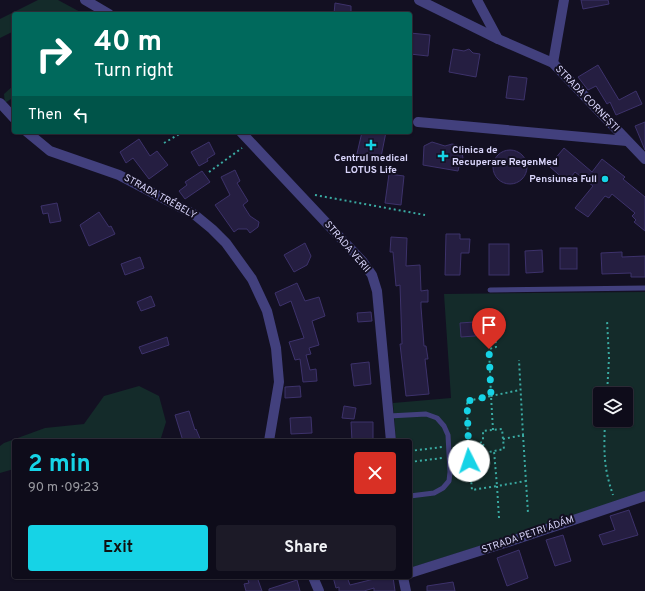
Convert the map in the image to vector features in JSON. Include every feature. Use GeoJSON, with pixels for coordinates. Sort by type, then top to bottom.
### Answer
{"type":"FeatureCollection","features":[{"type":"Feature","properties":{"kind":"street"},"geometry":{"type":"LineString","coordinates":[[85,0],[106,12]]}},
{"type":"Feature","properties":{"kind":"street","name":"STRADA CORNEȘTI"},"geometry":{"type":"LineString","coordinates":[[419,0],[498,39],[552,63],[645,159]]}},
{"type":"Feature","properties":{"kind":"street"},"geometry":{"type":"LineString","coordinates":[[477,0],[498,39]]}},
{"type":"Feature","properties":{"kind":"street"},"geometry":{"type":"LineString","coordinates":[[552,63],[564,0]]}},
{"type":"Feature","properties":{"kind":"street"},"geometry":{"type":"LineString","coordinates":[[0,103],[12,116]]}},
{"type":"Feature","properties":{"kind":"street","name":"STRADA CORNEȘTI"},"geometry":{"type":"LineString","coordinates":[[418,122],[627,141]]}},
{"type":"Feature","properties":{"kind":"street","name":"STRADA TRÉBELY"},"geometry":{"type":"LineString","coordinates":[[29,134],[50,151],[119,175],[194,216],[212,229],[226,243],[252,279],[267,311],[276,348],[280,382],[268,439]]}},
{"type":"Feature","properties":{"kind":"street","name":"STRADA VERII"},"geometry":{"type":"LineString","coordinates":[[243,134],[353,251],[372,275],[377,291],[391,439]]}},
{"type":"Feature","properties":{"kind":"street","name":"STRADA PETRI ÁDÁM"},"geometry":{"type":"LineString","coordinates":[[412,572],[645,496]]}},
{"type":"Feature","properties":{"kind":"street"},"geometry":{"type":"LineString","coordinates":[[314,579],[319,591]]}},
{"type":"Feature","properties":{"kind":"street"},"geometry":{"type":"LineString","coordinates":[[403,579],[406,591]]}},
{"type":"Feature","properties":{"kind":"lane"},"geometry":{"type":"LineString","coordinates":[[490,290],[645,288]]}},
{"type":"Feature","properties":{"kind":"lane"},"geometry":{"type":"LineString","coordinates":[[389,416],[426,414],[437,418],[444,426],[448,435],[449,481],[443,488],[434,494],[412,496]]}},
{"type":"Feature","properties":{"kind":"path"},"geometry":{"type":"LineString","coordinates":[[164,143],[179,134]]}},
{"type":"Feature","properties":{"kind":"path"},"geometry":{"type":"LineString","coordinates":[[209,172],[243,148]]}},
{"type":"Feature","properties":{"kind":"path"},"geometry":{"type":"LineString","coordinates":[[311,196],[318,195],[424,215]]}},
{"type":"Feature","properties":{"kind":"path"},"geometry":{"type":"LineString","coordinates":[[607,320],[609,358],[607,387]]}},
{"type":"Feature","properties":{"kind":"path"},"geometry":{"type":"LineString","coordinates":[[493,430],[489,349],[496,347],[495,336],[501,331],[502,324]]}},
{"type":"Feature","properties":{"kind":"path"},"geometry":{"type":"LineString","coordinates":[[519,360],[528,513]]}},
{"type":"Feature","properties":{"kind":"path"},"geometry":{"type":"LineString","coordinates":[[520,390],[467,401],[468,446],[472,490],[526,481]]}},
{"type":"Feature","properties":{"kind":"path"},"geometry":{"type":"LineString","coordinates":[[605,427],[603,454],[606,472],[617,505]]}},
{"type":"Feature","properties":{"kind":"path"},"geometry":{"type":"LineString","coordinates":[[502,428],[503,439],[504,449],[484,453],[483,431],[502,428]]}},
{"type":"Feature","properties":{"kind":"path"},"geometry":{"type":"LineString","coordinates":[[503,439],[523,436]]}},
{"type":"Feature","properties":{"kind":"path"},"geometry":{"type":"LineString","coordinates":[[412,461],[483,442]]}},
{"type":"Feature","properties":{"kind":"path"},"geometry":{"type":"LineString","coordinates":[[412,451],[449,451]]}},
{"type":"Feature","properties":{"kind":"path"},"geometry":{"type":"LineString","coordinates":[[494,451],[499,518]]}},
{"type":"Feature","properties":{"kind":"green space"},"geometry":{"type":"Polygon","coordinates":[[[38,0],[58,0],[80,12],[14,12],[38,0]]]}},
{"type":"Feature","properties":{"kind":"green space"},"geometry":{"type":"Polygon","coordinates":[[[12,13],[12,32],[0,38],[0,19],[12,13]]]}},
{"type":"Feature","properties":{"kind":"green space"},"geometry":{"type":"Polygon","coordinates":[[[12,87],[12,98],[5,103],[4,94],[12,87]]]}},
{"type":"Feature","properties":{"kind":"green space"},"geometry":{"type":"Polygon","coordinates":[[[645,292],[645,494],[413,567],[412,439],[396,439],[393,403],[451,398],[444,294],[645,292]]]}},
{"type":"Feature","properties":{"kind":"green space"},"geometry":{"type":"Polygon","coordinates":[[[139,386],[159,396],[166,422],[161,439],[15,439],[45,428],[84,424],[104,396],[139,386]]]}},
{"type":"Feature","properties":{"kind":"green space"},"geometry":{"type":"Polygon","coordinates":[[[12,440],[12,470],[0,473],[0,446],[12,440]]]}},
{"type":"Feature","properties":{"kind":"building"},"geometry":{"type":"Polygon","coordinates":[[[581,0],[608,0],[609,4],[583,9],[581,0]]]}},
{"type":"Feature","properties":{"kind":"building"},"geometry":{"type":"Polygon","coordinates":[[[335,3],[351,6],[351,12],[334,12],[335,3]]]}},
{"type":"Feature","properties":{"kind":"building"},"geometry":{"type":"Polygon","coordinates":[[[412,33],[430,35],[428,56],[412,54],[412,33]]]}},
{"type":"Feature","properties":{"kind":"building"},"geometry":{"type":"Polygon","coordinates":[[[453,49],[464,51],[469,49],[473,53],[480,54],[476,77],[449,72],[453,49]]]}},
{"type":"Feature","properties":{"kind":"building"},"geometry":{"type":"Polygon","coordinates":[[[598,65],[619,100],[636,91],[642,104],[616,115],[610,102],[607,104],[596,86],[588,90],[578,77],[598,65]]]}},
{"type":"Feature","properties":{"kind":"building"},"geometry":{"type":"Polygon","coordinates":[[[509,76],[527,78],[524,100],[506,98],[509,76]]]}},
{"type":"Feature","properties":{"kind":"building"},"geometry":{"type":"Polygon","coordinates":[[[645,122],[645,150],[635,126],[645,122]]]}},
{"type":"Feature","properties":{"kind":"building","name":"Centrul medical LOTUS Life"},"geometry":{"type":"Polygon","coordinates":[[[362,134],[386,134],[380,162],[356,158],[362,134]]]}},
{"type":"Feature","properties":{"kind":"building"},"geometry":{"type":"Polygon","coordinates":[[[139,139],[150,156],[157,151],[168,165],[149,179],[133,158],[126,163],[120,152],[139,139]]]}},
{"type":"Feature","properties":{"kind":"building"},"geometry":{"type":"Polygon","coordinates":[[[209,142],[215,154],[207,159],[208,161],[199,166],[191,152],[209,142]]]}},
{"type":"Feature","properties":{"kind":"building","name":"Clinica de Recuperare RegenMed"},"geometry":{"type":"Polygon","coordinates":[[[432,142],[445,146],[452,144],[457,145],[461,149],[463,158],[460,162],[458,171],[423,165],[424,146],[432,142]]]}},
{"type":"Feature","properties":{"kind":"building"},"geometry":{"type":"Polygon","coordinates":[[[564,148],[592,172],[602,159],[625,177],[623,179],[645,197],[645,231],[634,222],[636,220],[632,216],[635,213],[612,194],[609,198],[605,196],[588,217],[575,208],[593,186],[575,172],[567,182],[549,166],[564,148]]]}},
{"type":"Feature","properties":{"kind":"building"},"geometry":{"type":"Polygon","coordinates":[[[510,150],[522,155],[527,167],[522,179],[510,184],[498,179],[493,167],[498,155],[510,150]]]}},
{"type":"Feature","properties":{"kind":"building"},"geometry":{"type":"Polygon","coordinates":[[[235,170],[240,181],[237,183],[248,201],[243,205],[250,216],[259,222],[258,227],[250,233],[247,229],[238,229],[234,232],[215,205],[230,195],[221,177],[235,170]]]}},
{"type":"Feature","properties":{"kind":"building"},"geometry":{"type":"Polygon","coordinates":[[[202,171],[210,182],[185,199],[179,191],[187,185],[185,182],[202,171]]]}},
{"type":"Feature","properties":{"kind":"building"},"geometry":{"type":"Polygon","coordinates":[[[389,174],[404,176],[401,205],[385,203],[389,174]]]}},
{"type":"Feature","properties":{"kind":"building"},"geometry":{"type":"Polygon","coordinates":[[[57,203],[61,221],[50,223],[48,213],[43,214],[41,206],[57,203]]]}},
{"type":"Feature","properties":{"kind":"building"},"geometry":{"type":"Polygon","coordinates":[[[99,212],[109,227],[111,226],[115,234],[89,246],[80,225],[99,212]]]}},
{"type":"Feature","properties":{"kind":"building"},"geometry":{"type":"Polygon","coordinates":[[[446,234],[460,234],[460,239],[470,239],[469,253],[461,253],[460,275],[445,275],[446,234]]]}},
{"type":"Feature","properties":{"kind":"building"},"geometry":{"type":"Polygon","coordinates":[[[391,237],[407,238],[406,266],[420,265],[421,291],[428,290],[428,302],[421,302],[421,307],[424,346],[426,346],[428,359],[425,359],[429,394],[406,396],[400,344],[402,344],[400,285],[396,286],[393,252],[390,252],[391,237]]]}},
{"type":"Feature","properties":{"kind":"building"},"geometry":{"type":"Polygon","coordinates":[[[305,243],[311,256],[307,265],[294,272],[284,255],[305,243]]]}},
{"type":"Feature","properties":{"kind":"building"},"geometry":{"type":"Polygon","coordinates":[[[489,244],[509,244],[509,275],[489,275],[489,244]]]}},
{"type":"Feature","properties":{"kind":"building"},"geometry":{"type":"Polygon","coordinates":[[[560,248],[577,248],[577,269],[560,269],[560,248]]]}},
{"type":"Feature","properties":{"kind":"building"},"geometry":{"type":"Polygon","coordinates":[[[542,250],[543,272],[526,273],[525,251],[542,250]]]}},
{"type":"Feature","properties":{"kind":"building"},"geometry":{"type":"Polygon","coordinates":[[[622,252],[622,257],[645,256],[645,277],[631,277],[631,273],[602,274],[601,253],[622,252]]]}},
{"type":"Feature","properties":{"kind":"building"},"geometry":{"type":"Polygon","coordinates":[[[140,257],[144,268],[125,275],[121,264],[140,257]]]}},
{"type":"Feature","properties":{"kind":"building"},"geometry":{"type":"Polygon","coordinates":[[[297,283],[305,301],[319,297],[325,316],[312,321],[319,345],[309,348],[311,354],[306,355],[310,370],[316,369],[317,381],[303,382],[300,359],[295,360],[289,342],[304,338],[291,301],[280,306],[275,293],[297,283]]]}},
{"type":"Feature","properties":{"kind":"building"},"geometry":{"type":"Polygon","coordinates":[[[151,296],[155,306],[141,311],[137,302],[151,296]]]}},
{"type":"Feature","properties":{"kind":"building"},"geometry":{"type":"Polygon","coordinates":[[[371,312],[372,321],[358,322],[357,313],[371,312]]]}},
{"type":"Feature","properties":{"kind":"building"},"geometry":{"type":"Polygon","coordinates":[[[474,322],[497,329],[475,336],[461,337],[460,323],[474,322]]]}},
{"type":"Feature","properties":{"kind":"building"},"geometry":{"type":"Polygon","coordinates":[[[167,337],[169,345],[142,354],[139,347],[167,337]]]}},
{"type":"Feature","properties":{"kind":"building"},"geometry":{"type":"Polygon","coordinates":[[[369,362],[371,384],[354,386],[351,364],[369,362]]]}},
{"type":"Feature","properties":{"kind":"building"},"geometry":{"type":"Polygon","coordinates":[[[300,386],[301,397],[285,398],[285,387],[300,386]]]}},
{"type":"Feature","properties":{"kind":"building"},"geometry":{"type":"Polygon","coordinates":[[[344,406],[356,408],[354,419],[342,418],[344,406]]]}},
{"type":"Feature","properties":{"kind":"building"},"geometry":{"type":"Polygon","coordinates":[[[189,411],[195,430],[196,429],[200,439],[182,439],[175,415],[189,411]]]}},
{"type":"Feature","properties":{"kind":"building"},"geometry":{"type":"Polygon","coordinates":[[[311,417],[312,433],[291,434],[290,418],[311,417]]]}},
{"type":"Feature","properties":{"kind":"building"},"geometry":{"type":"Polygon","coordinates":[[[351,422],[373,422],[373,439],[352,439],[351,422]]]}},
{"type":"Feature","properties":{"kind":"building"},"geometry":{"type":"Polygon","coordinates":[[[629,510],[638,535],[603,545],[599,535],[615,530],[610,516],[629,510]]]}},
{"type":"Feature","properties":{"kind":"building"},"geometry":{"type":"Polygon","coordinates":[[[563,535],[571,561],[555,566],[546,540],[563,535]]]}},
{"type":"Feature","properties":{"kind":"building"},"geometry":{"type":"Polygon","coordinates":[[[519,550],[528,578],[507,586],[497,558],[519,550]]]}},
{"type":"Feature","properties":{"kind":"building"},"geometry":{"type":"Polygon","coordinates":[[[248,579],[258,579],[262,591],[246,591],[244,584],[249,583],[248,579]]]}},
{"type":"Feature","properties":{"kind":"building"},"geometry":{"type":"Polygon","coordinates":[[[334,579],[348,579],[350,585],[374,579],[393,579],[395,591],[374,591],[374,588],[364,591],[339,591],[339,587],[336,588],[334,579]]]}},
{"type":"Feature","properties":{"kind":"building"},"geometry":{"type":"Polygon","coordinates":[[[297,580],[300,591],[269,591],[269,589],[297,580]]]}},
{"type":"Feature","properties":{"kind":"building"},"geometry":{"type":"Polygon","coordinates":[[[453,582],[455,591],[427,591],[427,586],[453,582]]]}},
{"type":"Feature","properties":{"kind":"place","name":"Centrul medical LOTUS Life"},"geometry":{"type":"Point","coordinates":[371,145]}},
{"type":"Feature","properties":{"kind":"place","name":"Clinica de Recuperare RegenMed"},"geometry":{"type":"Point","coordinates":[443,156]}},
{"type":"Feature","properties":{"kind":"place","name":"Pensiunea Full"},"geometry":{"type":"Point","coordinates":[605,179]}},
{"type":"Feature","properties":{"kind":"route"},"geometry":{"type":"LineString","coordinates":[[469,461],[467,401],[491,396],[489,349]]}}]}
